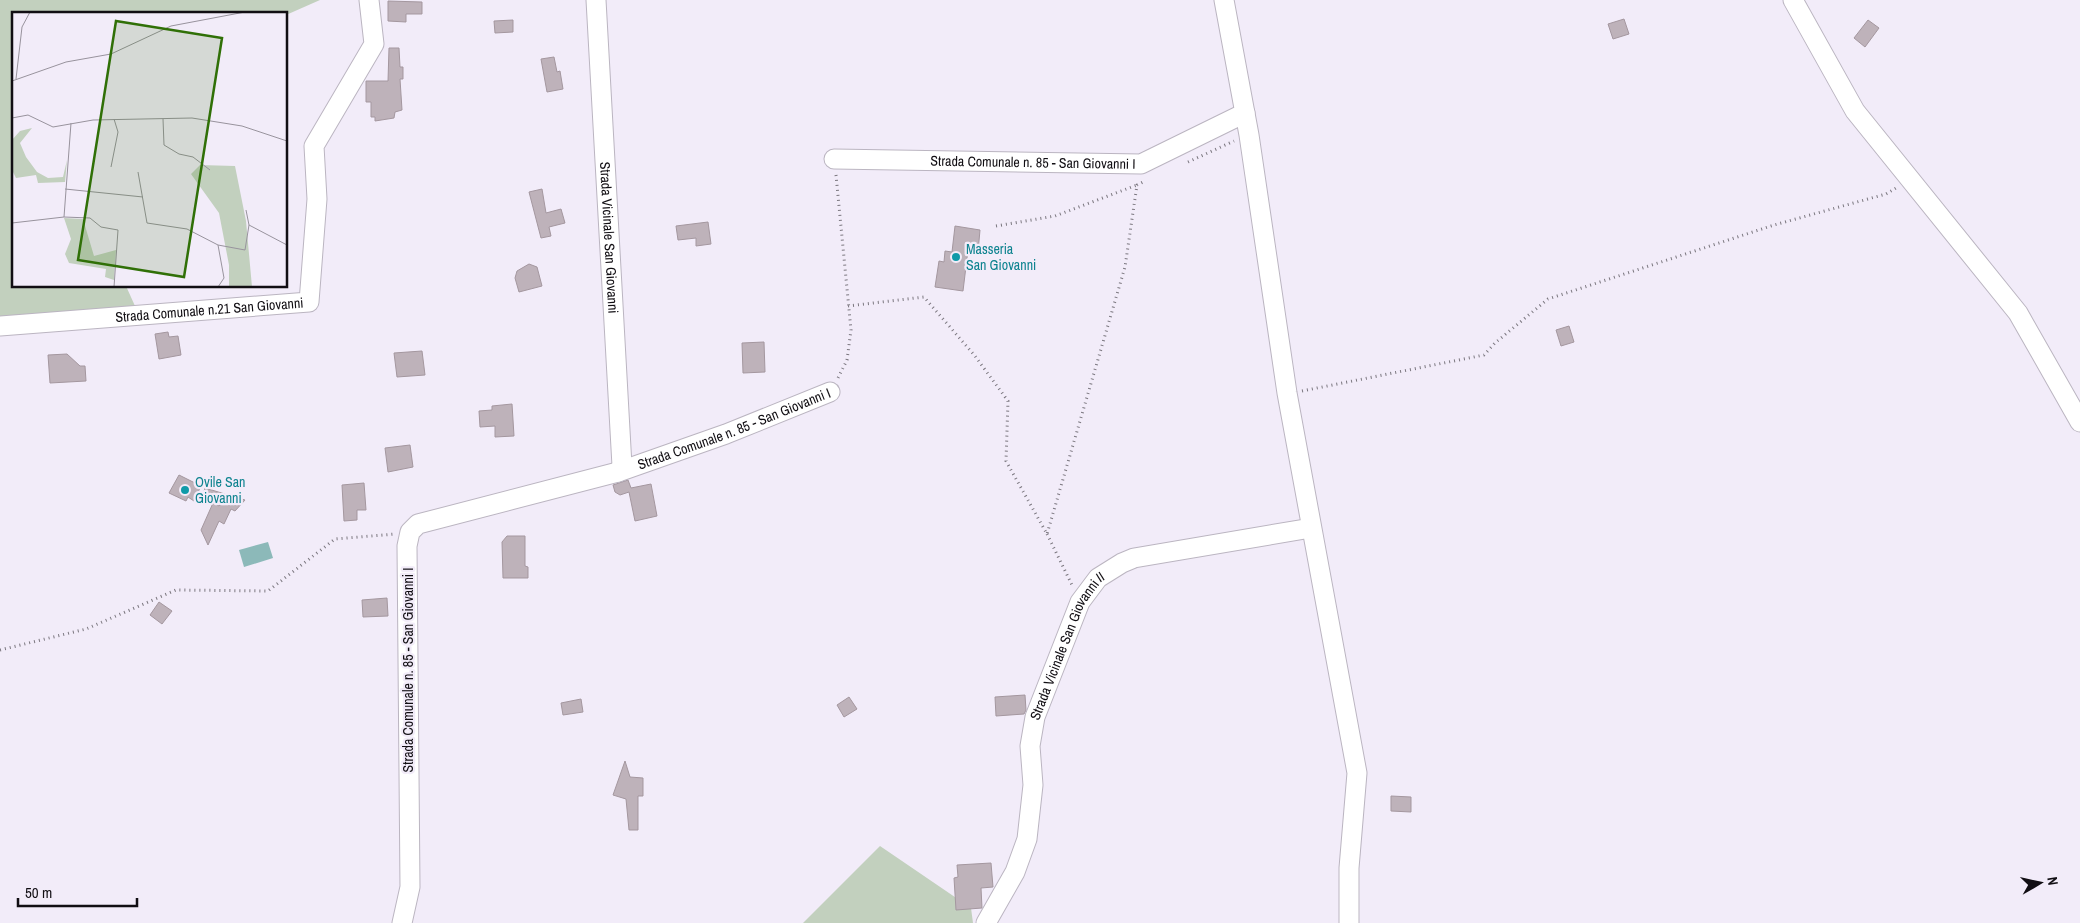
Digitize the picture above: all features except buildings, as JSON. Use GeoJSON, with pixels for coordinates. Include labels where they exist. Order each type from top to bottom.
{"type":"FeatureCollection","features":[{"type":"Feature","properties":{"kind":"street","name":"Strada Comunale n.21 San Giovanni"},"geometry":{"type":"LineString","coordinates":[[0,326],[309,302],[317,198],[314,146],[374,44],[369,0]]}},
{"type":"Feature","properties":{"kind":"street","name":"Strada Vicinale San Giovanni"},"geometry":{"type":"LineString","coordinates":[[596,0],[622,466],[618,472]]}},
{"type":"Feature","properties":{"kind":"street"},"geometry":{"type":"LineString","coordinates":[[1224,0],[1249,135],[1287,392],[1357,772],[1349,868],[1349,923]]}},
{"type":"Feature","properties":{"kind":"street"},"geometry":{"type":"LineString","coordinates":[[1792,0],[1856,111],[2018,313],[2080,422]]}},
{"type":"Feature","properties":{"kind":"street","name":"Strada Comunale n. 85 - San Giovanni I"},"geometry":{"type":"LineString","coordinates":[[834,159],[1140,164],[1244,114]]}},
{"type":"Feature","properties":{"kind":"street","name":"Strada Comunale n. 85 - San Giovanni I"},"geometry":{"type":"LineString","coordinates":[[402,923],[410,887],[407,546],[410,532],[418,524],[618,472],[726,434],[830,392]]}},
{"type":"Feature","properties":{"kind":"street","name":"Strada Vicinale San Giovanni II"},"geometry":{"type":"LineString","coordinates":[[986,923],[1015,872],[1027,839],[1033,785],[1030,746],[1035,718],[1080,602],[1098,578],[1122,562],[1134,558],[1311,528]]}},
{"type":"Feature","properties":{"kind":"path"},"geometry":{"type":"LineString","coordinates":[[1180,165],[1249,135]]}},
{"type":"Feature","properties":{"kind":"path","name":"Strada Comunale n. 85 - San Giovanni I"},"geometry":{"type":"LineString","coordinates":[[830,392],[846,360],[851,330],[834,159]]}},
{"type":"Feature","properties":{"kind":"path"},"geometry":{"type":"LineString","coordinates":[[1287,392],[1305,391],[1484,354],[1548,299],[1774,225],[1886,194],[1911,180]]}},
{"type":"Feature","properties":{"kind":"path"},"geometry":{"type":"LineString","coordinates":[[996,226],[1055,216],[1145,181]]}},
{"type":"Feature","properties":{"kind":"path"},"geometry":{"type":"LineString","coordinates":[[1047,534],[1125,267],[1137,185]]}},
{"type":"Feature","properties":{"kind":"path"},"geometry":{"type":"LineString","coordinates":[[848,306],[924,297],[974,356],[1008,401],[1006,461],[1047,534],[1080,602]]}},
{"type":"Feature","properties":{"kind":"path"},"geometry":{"type":"LineString","coordinates":[[0,650],[86,629],[176,590],[268,592],[335,539],[410,532]]}},
{"type":"Feature","properties":{"kind":"shaded area"},"geometry":{"type":"Polygon","coordinates":[[[0,0],[320,0],[288,14],[288,12],[12,12],[12,288],[127,288],[135,306],[0,327],[0,0]]]}},
{"type":"Feature","properties":{"kind":"shaded area"},"geometry":{"type":"Polygon","coordinates":[[[268,542],[273,558],[244,567],[239,550],[268,542]]]}},
{"type":"Feature","properties":{"kind":"shaded area"},"geometry":{"type":"Polygon","coordinates":[[[880,846],[971,908],[973,923],[803,923],[880,846]]]}},
{"type":"Feature","properties":{"kind":"place","name":"Masseria San Giovanni"},"geometry":{"type":"Point","coordinates":[956,257]}},
{"type":"Feature","properties":{"kind":"place","name":"Ovile San Giovanni"},"geometry":{"type":"Point","coordinates":[185,490]}}]}
